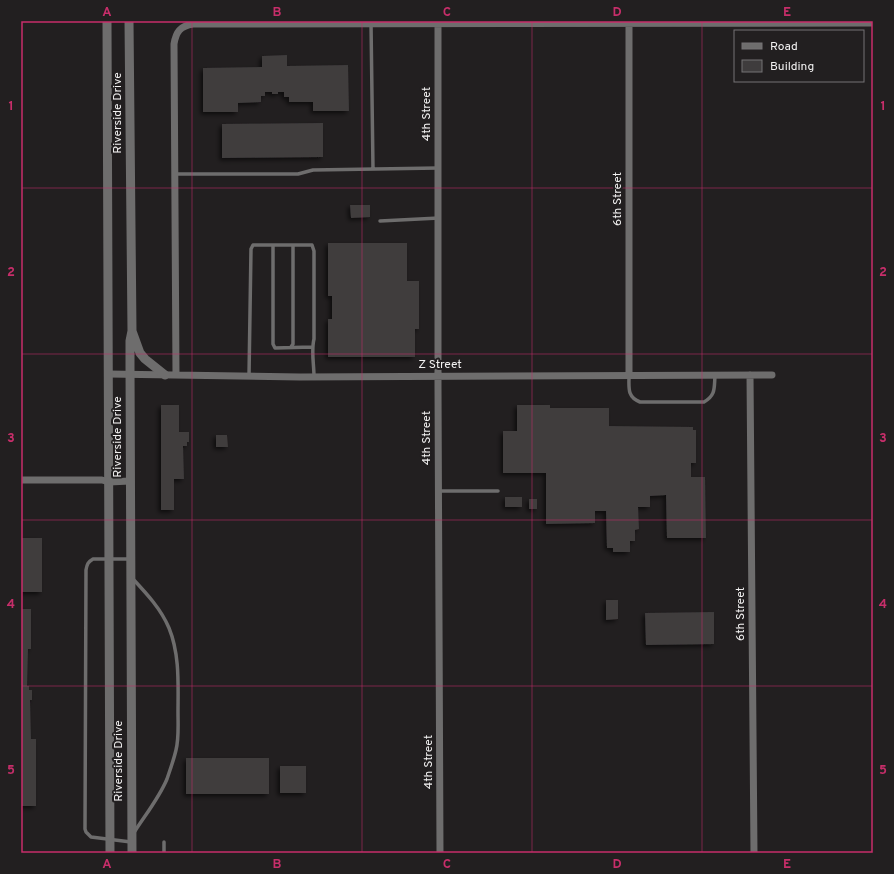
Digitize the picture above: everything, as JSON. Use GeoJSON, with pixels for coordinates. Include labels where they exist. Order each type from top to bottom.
{"type":"FeatureCollection","features":[{"type":"Feature","properties":{"kind":"street","name":"Riverside Drive"},"geometry":{"type":"LineString","coordinates":[[107,21],[110,853]]}},
{"type":"Feature","properties":{"kind":"street","name":"Riverside Drive"},"geometry":{"type":"LineString","coordinates":[[129,21],[132,331],[130,340],[132,853]]}},
{"type":"Feature","properties":{"kind":"street"},"geometry":{"type":"LineString","coordinates":[[176,375],[174,44],[175,36],[179,29],[185,25],[371,23],[873,23]]}},
{"type":"Feature","properties":{"kind":"street","name":"4th Street"},"geometry":{"type":"LineString","coordinates":[[438,23],[440,853]]}},
{"type":"Feature","properties":{"kind":"street","name":"6th Street"},"geometry":{"type":"LineString","coordinates":[[629,23],[629,376]]}},
{"type":"Feature","properties":{"kind":"street"},"geometry":{"type":"LineString","coordinates":[[132,331],[140,353],[144,359],[165,375]]}},
{"type":"Feature","properties":{"kind":"street","name":"Z Street"},"geometry":{"type":"LineString","coordinates":[[108,374],[314,377],[772,376]]}},
{"type":"Feature","properties":{"kind":"street","name":"6th Street"},"geometry":{"type":"LineString","coordinates":[[750,376],[754,853]]}},
{"type":"Feature","properties":{"kind":"street"},"geometry":{"type":"LineString","coordinates":[[21,480],[102,480],[109,482],[130,482]]}},
{"type":"Feature","properties":{"kind":"lane"},"geometry":{"type":"LineString","coordinates":[[371,23],[373,169]]}},
{"type":"Feature","properties":{"kind":"lane"},"geometry":{"type":"LineString","coordinates":[[175,174],[298,174],[313,170],[438,168]]}},
{"type":"Feature","properties":{"kind":"lane"},"geometry":{"type":"LineString","coordinates":[[380,221],[438,218]]}},
{"type":"Feature","properties":{"kind":"lane"},"geometry":{"type":"LineString","coordinates":[[249,376],[251,249],[253,245],[312,245],[314,251],[314,339],[312,347],[314,377]]}},
{"type":"Feature","properties":{"kind":"lane"},"geometry":{"type":"LineString","coordinates":[[291,348],[293,344],[293,245]]}},
{"type":"Feature","properties":{"kind":"lane"},"geometry":{"type":"LineString","coordinates":[[273,246],[273,344],[276,348],[312,347]]}},
{"type":"Feature","properties":{"kind":"lane"},"geometry":{"type":"LineString","coordinates":[[629,376],[629,391],[634,400],[640,402],[704,402],[710,399],[713,393],[715,376]]}},
{"type":"Feature","properties":{"kind":"lane"},"geometry":{"type":"LineString","coordinates":[[438,491],[498,491]]}},
{"type":"Feature","properties":{"kind":"lane"},"geometry":{"type":"LineString","coordinates":[[130,559],[93,559],[89,561],[86,570],[85,829],[91,837],[132,839],[166,779],[176,750],[178,728],[178,682],[174,647],[170,630],[153,601],[130,576]]}},
{"type":"Feature","properties":{"kind":"lane"},"geometry":{"type":"LineString","coordinates":[[164,842],[164,853]]}},
{"type":"Feature","properties":{"kind":"building"},"geometry":{"type":"Polygon","coordinates":[[[287,55],[287,66],[348,65],[349,111],[313,111],[313,102],[289,102],[289,97],[284,97],[284,92],[272,94],[272,92],[265,92],[265,96],[261,96],[261,102],[238,103],[238,112],[203,112],[203,68],[262,67],[262,56],[287,55]]]}},
{"type":"Feature","properties":{"kind":"building"},"geometry":{"type":"Polygon","coordinates":[[[323,123],[323,157],[222,158],[222,124],[323,123]]]}},
{"type":"Feature","properties":{"kind":"building"},"geometry":{"type":"Polygon","coordinates":[[[350,205],[370,205],[370,217],[351,218],[350,205]]]}},
{"type":"Feature","properties":{"kind":"building"},"geometry":{"type":"Polygon","coordinates":[[[328,243],[407,243],[407,281],[419,281],[419,329],[415,329],[415,357],[328,357],[328,319],[332,319],[332,296],[328,296],[328,243]]]}},
{"type":"Feature","properties":{"kind":"building"},"geometry":{"type":"Polygon","coordinates":[[[161,405],[179,405],[179,432],[189,432],[189,442],[187,442],[187,446],[183,446],[184,479],[174,479],[174,510],[161,510],[161,405]]]}},
{"type":"Feature","properties":{"kind":"building"},"geometry":{"type":"Polygon","coordinates":[[[517,405],[550,405],[550,408],[609,408],[609,426],[693,427],[693,430],[696,430],[696,463],[691,463],[691,477],[705,477],[706,538],[667,538],[666,495],[650,496],[650,507],[638,507],[639,529],[635,530],[635,541],[630,541],[630,552],[613,552],[613,548],[607,548],[606,511],[595,511],[595,523],[546,524],[546,473],[503,473],[503,431],[517,431],[517,405]]]}},
{"type":"Feature","properties":{"kind":"building"},"geometry":{"type":"Polygon","coordinates":[[[216,435],[227,435],[228,447],[216,447],[216,435]]]}},
{"type":"Feature","properties":{"kind":"building"},"geometry":{"type":"Polygon","coordinates":[[[505,497],[522,497],[522,507],[505,507],[505,497]]]}},
{"type":"Feature","properties":{"kind":"building"},"geometry":{"type":"Polygon","coordinates":[[[529,499],[537,499],[537,509],[529,509],[529,499]]]}},
{"type":"Feature","properties":{"kind":"building"},"geometry":{"type":"Polygon","coordinates":[[[21,538],[42,538],[42,592],[21,592],[21,538]]]}},
{"type":"Feature","properties":{"kind":"building"},"geometry":{"type":"Polygon","coordinates":[[[606,600],[618,600],[618,619],[606,620],[606,600]]]}},
{"type":"Feature","properties":{"kind":"building"},"geometry":{"type":"Polygon","coordinates":[[[21,609],[31,609],[31,649],[28,649],[27,686],[29,686],[29,690],[32,690],[32,700],[30,700],[31,739],[36,739],[36,806],[21,806],[21,609]]]}},
{"type":"Feature","properties":{"kind":"building"},"geometry":{"type":"Polygon","coordinates":[[[714,612],[714,644],[646,645],[645,613],[714,612]]]}},
{"type":"Feature","properties":{"kind":"building"},"geometry":{"type":"Polygon","coordinates":[[[186,758],[269,758],[269,794],[186,794],[186,758]]]}},
{"type":"Feature","properties":{"kind":"building"},"geometry":{"type":"Polygon","coordinates":[[[280,766],[306,766],[306,793],[280,793],[280,766]]]}}]}
